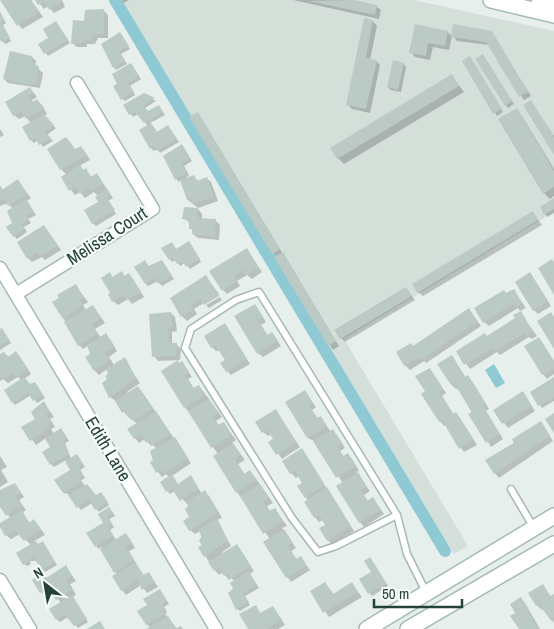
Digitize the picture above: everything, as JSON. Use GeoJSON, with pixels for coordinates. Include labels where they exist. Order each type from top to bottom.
{"type":"FeatureCollection","features":[{"type":"Feature","properties":{"kind":"main road"},"geometry":{"type":"LineString","coordinates":[[493,0],[554,16]]}},
{"type":"Feature","properties":{"kind":"main road"},"geometry":{"type":"LineString","coordinates":[[367,629],[554,516]]}},
{"type":"Feature","properties":{"kind":"main road"},"geometry":{"type":"LineString","coordinates":[[408,629],[554,544]]}},
{"type":"Feature","properties":{"kind":"street"},"geometry":{"type":"LineString","coordinates":[[493,0],[503,0]]}},
{"type":"Feature","properties":{"kind":"street"},"geometry":{"type":"LineString","coordinates":[[538,0],[554,4]]}},
{"type":"Feature","properties":{"kind":"street","name":"Melissa Court"},"geometry":{"type":"LineString","coordinates":[[16,294],[153,210],[77,83]]}},
{"type":"Feature","properties":{"kind":"street","name":"Edith Lane"},"geometry":{"type":"LineString","coordinates":[[0,268],[215,629]]}},
{"type":"Feature","properties":{"kind":"street"},"geometry":{"type":"LineString","coordinates":[[0,580],[30,629]]}},
{"type":"Feature","properties":{"kind":"lane"},"geometry":{"type":"LineString","coordinates":[[397,515],[336,546],[318,552],[292,518],[185,348],[191,329],[236,300],[260,292],[397,515],[407,554],[426,592]]}},
{"type":"Feature","properties":{"kind":"lane"},"geometry":{"type":"LineString","coordinates":[[511,489],[534,528]]}},
{"type":"Feature","properties":{"kind":"shaded area"},"geometry":{"type":"Polygon","coordinates":[[[122,0],[414,0],[554,31],[554,212],[344,339],[468,546],[454,554],[122,0]]]}},
{"type":"Feature","properties":{"kind":"water"},"geometry":{"type":"Polygon","coordinates":[[[494,364],[505,383],[496,388],[485,370],[494,364]]]}},
{"type":"Feature","properties":{"kind":"building"},"geometry":{"type":"Polygon","coordinates":[[[0,0],[31,0],[39,12],[17,26],[0,0]]]}},
{"type":"Feature","properties":{"kind":"building"},"geometry":{"type":"Polygon","coordinates":[[[35,0],[60,0],[62,2],[49,10],[44,2],[38,5],[35,0]]]}},
{"type":"Feature","properties":{"kind":"building"},"geometry":{"type":"Polygon","coordinates":[[[354,0],[377,5],[375,15],[309,1],[354,0]]]}},
{"type":"Feature","properties":{"kind":"building"},"geometry":{"type":"Polygon","coordinates":[[[104,9],[104,34],[94,34],[91,41],[83,40],[83,43],[71,44],[73,20],[84,21],[85,10],[104,9]]]}},
{"type":"Feature","properties":{"kind":"building"},"geometry":{"type":"Polygon","coordinates":[[[0,12],[4,20],[1,22],[10,38],[2,42],[0,39],[0,12]]]}},
{"type":"Feature","properties":{"kind":"building"},"geometry":{"type":"Polygon","coordinates":[[[364,18],[373,20],[366,58],[377,60],[366,109],[346,105],[364,18]]]}},
{"type":"Feature","properties":{"kind":"building"},"geometry":{"type":"Polygon","coordinates":[[[56,21],[68,40],[44,54],[38,44],[48,38],[43,29],[56,21]]]}},
{"type":"Feature","properties":{"kind":"building"},"geometry":{"type":"Polygon","coordinates":[[[415,24],[448,31],[445,46],[428,43],[426,56],[409,53],[415,24]]]}},
{"type":"Feature","properties":{"kind":"building"},"geometry":{"type":"Polygon","coordinates":[[[453,24],[492,31],[528,92],[519,97],[486,42],[451,37],[453,24]]]}},
{"type":"Feature","properties":{"kind":"building"},"geometry":{"type":"Polygon","coordinates":[[[120,32],[129,46],[119,51],[125,61],[113,68],[101,44],[120,32]]]}},
{"type":"Feature","properties":{"kind":"building"},"geometry":{"type":"Polygon","coordinates":[[[10,51],[32,56],[31,61],[39,67],[36,84],[30,85],[3,79],[10,51]]]}},
{"type":"Feature","properties":{"kind":"building"},"geometry":{"type":"Polygon","coordinates":[[[483,54],[512,101],[505,106],[475,59],[483,54]]]}},
{"type":"Feature","properties":{"kind":"building"},"geometry":{"type":"Polygon","coordinates":[[[470,56],[502,109],[493,114],[462,61],[470,56]]]}},
{"type":"Feature","properties":{"kind":"building"},"geometry":{"type":"Polygon","coordinates":[[[393,60],[404,63],[398,90],[387,87],[393,60]]]}},
{"type":"Feature","properties":{"kind":"building"},"geometry":{"type":"Polygon","coordinates":[[[131,63],[139,76],[128,83],[134,92],[121,100],[113,86],[117,84],[112,74],[131,63]]]}},
{"type":"Feature","properties":{"kind":"building"},"geometry":{"type":"Polygon","coordinates":[[[452,74],[459,86],[337,159],[330,148],[452,74]]]}},
{"type":"Feature","properties":{"kind":"building"},"geometry":{"type":"Polygon","coordinates":[[[30,87],[33,93],[28,96],[33,102],[37,99],[44,109],[26,119],[21,111],[13,116],[5,102],[30,87]]]}},
{"type":"Feature","properties":{"kind":"building"},"geometry":{"type":"Polygon","coordinates":[[[144,93],[155,98],[143,105],[148,111],[159,105],[163,112],[144,123],[135,112],[129,115],[123,105],[144,93]]]}},
{"type":"Feature","properties":{"kind":"building"},"geometry":{"type":"Polygon","coordinates":[[[531,100],[554,137],[554,155],[523,105],[531,100]]]}},
{"type":"Feature","properties":{"kind":"building"},"geometry":{"type":"Polygon","coordinates":[[[517,108],[554,171],[554,187],[543,194],[498,119],[517,108]]]}},
{"type":"Feature","properties":{"kind":"building"},"geometry":{"type":"Polygon","coordinates":[[[198,112],[280,249],[272,254],[189,117],[198,112]]]}},
{"type":"Feature","properties":{"kind":"building"},"geometry":{"type":"Polygon","coordinates":[[[44,114],[54,125],[45,132],[51,138],[39,145],[35,138],[30,141],[22,127],[44,114]]]}},
{"type":"Feature","properties":{"kind":"building"},"geometry":{"type":"Polygon","coordinates":[[[151,123],[157,132],[168,125],[177,139],[157,151],[154,146],[150,149],[139,130],[151,123]]]}},
{"type":"Feature","properties":{"kind":"building"},"geometry":{"type":"Polygon","coordinates":[[[66,137],[75,149],[81,146],[87,155],[60,170],[47,149],[66,137]]]}},
{"type":"Feature","properties":{"kind":"building"},"geometry":{"type":"Polygon","coordinates":[[[182,144],[190,158],[182,163],[187,172],[175,180],[163,156],[182,144]]]}},
{"type":"Feature","properties":{"kind":"building"},"geometry":{"type":"Polygon","coordinates":[[[80,165],[83,170],[86,168],[91,177],[97,173],[103,184],[91,191],[89,188],[80,194],[76,187],[69,191],[61,177],[80,165]]]}},
{"type":"Feature","properties":{"kind":"building"},"geometry":{"type":"Polygon","coordinates":[[[194,175],[197,181],[207,177],[214,197],[192,204],[191,198],[187,200],[180,180],[194,175]]]}},
{"type":"Feature","properties":{"kind":"building"},"geometry":{"type":"Polygon","coordinates":[[[18,179],[27,194],[8,206],[4,199],[0,201],[0,187],[2,190],[18,179]]]}},
{"type":"Feature","properties":{"kind":"building"},"geometry":{"type":"Polygon","coordinates":[[[107,189],[111,195],[107,198],[115,210],[92,224],[84,210],[98,202],[95,197],[107,189]]]}},
{"type":"Feature","properties":{"kind":"building"},"geometry":{"type":"Polygon","coordinates":[[[554,198],[554,209],[544,215],[540,207],[554,198]]]}},
{"type":"Feature","properties":{"kind":"building"},"geometry":{"type":"Polygon","coordinates":[[[26,199],[34,212],[27,216],[29,220],[22,224],[25,229],[13,237],[6,227],[12,223],[7,211],[26,199]]]}},
{"type":"Feature","properties":{"kind":"building"},"geometry":{"type":"Polygon","coordinates":[[[184,207],[198,208],[198,218],[216,219],[215,237],[192,234],[193,229],[189,229],[189,220],[182,219],[184,207]]]}},
{"type":"Feature","properties":{"kind":"building"},"geometry":{"type":"Polygon","coordinates":[[[533,211],[538,220],[417,293],[412,284],[533,211]]]}},
{"type":"Feature","properties":{"kind":"building"},"geometry":{"type":"Polygon","coordinates":[[[44,225],[58,246],[40,256],[37,252],[27,259],[17,242],[44,225]]]}},
{"type":"Feature","properties":{"kind":"building"},"geometry":{"type":"Polygon","coordinates":[[[189,241],[200,259],[186,267],[182,261],[177,264],[173,258],[169,260],[161,248],[172,242],[176,249],[189,241]]]}},
{"type":"Feature","properties":{"kind":"building"},"geometry":{"type":"Polygon","coordinates":[[[247,248],[259,268],[246,275],[243,270],[234,276],[237,281],[222,291],[209,271],[247,248]]]}},
{"type":"Feature","properties":{"kind":"building"},"geometry":{"type":"Polygon","coordinates":[[[283,252],[336,341],[328,346],[274,257],[283,252]]]}},
{"type":"Feature","properties":{"kind":"building"},"geometry":{"type":"Polygon","coordinates":[[[552,259],[554,262],[554,295],[538,268],[552,259]]]}},
{"type":"Feature","properties":{"kind":"building"},"geometry":{"type":"Polygon","coordinates":[[[145,260],[148,266],[162,260],[172,276],[158,284],[155,278],[145,284],[134,267],[145,260]]]}},
{"type":"Feature","properties":{"kind":"building"},"geometry":{"type":"Polygon","coordinates":[[[122,271],[124,276],[129,273],[141,292],[127,300],[123,295],[112,302],[108,294],[110,293],[101,278],[110,272],[112,277],[122,271]]]}},
{"type":"Feature","properties":{"kind":"building"},"geometry":{"type":"Polygon","coordinates":[[[530,272],[548,301],[533,311],[515,282],[530,272]]]}},
{"type":"Feature","properties":{"kind":"building"},"geometry":{"type":"Polygon","coordinates":[[[206,275],[219,296],[204,305],[200,299],[191,305],[194,309],[181,317],[170,298],[206,275]]]}},
{"type":"Feature","properties":{"kind":"building"},"geometry":{"type":"Polygon","coordinates":[[[76,284],[84,298],[80,300],[83,305],[63,319],[52,302],[59,298],[57,295],[76,284]]]}},
{"type":"Feature","properties":{"kind":"building"},"geometry":{"type":"Polygon","coordinates":[[[406,287],[412,296],[340,339],[334,330],[406,287]]]}},
{"type":"Feature","properties":{"kind":"building"},"geometry":{"type":"Polygon","coordinates":[[[514,289],[522,303],[515,308],[513,304],[483,323],[474,308],[504,290],[506,293],[514,289]]]}},
{"type":"Feature","properties":{"kind":"building"},"geometry":{"type":"Polygon","coordinates":[[[255,304],[263,317],[258,320],[267,335],[272,332],[278,341],[257,354],[234,316],[255,304]]]}},
{"type":"Feature","properties":{"kind":"building"},"geometry":{"type":"Polygon","coordinates":[[[93,305],[101,318],[92,324],[97,334],[78,346],[64,322],[93,305]]]}},
{"type":"Feature","properties":{"kind":"building"},"geometry":{"type":"Polygon","coordinates":[[[469,308],[477,322],[421,360],[419,357],[404,366],[396,352],[411,343],[413,346],[469,308]]]}},
{"type":"Feature","properties":{"kind":"building"},"geometry":{"type":"Polygon","coordinates":[[[521,311],[533,332],[526,336],[525,333],[495,351],[493,348],[464,365],[456,351],[485,333],[487,336],[515,318],[513,315],[521,311]]]}},
{"type":"Feature","properties":{"kind":"building"},"geometry":{"type":"Polygon","coordinates":[[[171,312],[173,327],[168,328],[169,343],[177,343],[176,356],[152,357],[149,314],[171,312]]]}},
{"type":"Feature","properties":{"kind":"building"},"geometry":{"type":"Polygon","coordinates":[[[551,312],[554,317],[554,349],[537,321],[551,312]]]}},
{"type":"Feature","properties":{"kind":"building"},"geometry":{"type":"Polygon","coordinates":[[[225,323],[247,359],[226,372],[220,363],[225,360],[215,345],[211,348],[204,336],[225,323]]]}},
{"type":"Feature","properties":{"kind":"building"},"geometry":{"type":"Polygon","coordinates":[[[2,328],[9,340],[0,346],[0,329],[2,328]]]}},
{"type":"Feature","properties":{"kind":"building"},"geometry":{"type":"Polygon","coordinates":[[[106,333],[114,347],[105,352],[110,360],[94,371],[85,357],[90,354],[87,345],[106,333]]]}},
{"type":"Feature","properties":{"kind":"building"},"geometry":{"type":"Polygon","coordinates":[[[539,337],[554,361],[554,368],[542,375],[524,346],[539,337]]]}},
{"type":"Feature","properties":{"kind":"building"},"geometry":{"type":"Polygon","coordinates":[[[16,351],[28,369],[16,377],[14,373],[2,380],[0,376],[0,354],[4,352],[8,357],[16,351]]]}},
{"type":"Feature","properties":{"kind":"building"},"geometry":{"type":"Polygon","coordinates":[[[452,355],[465,377],[468,375],[486,404],[483,406],[500,434],[486,443],[468,414],[472,412],[454,383],[451,385],[437,364],[452,355]]]}},
{"type":"Feature","properties":{"kind":"building"},"geometry":{"type":"Polygon","coordinates":[[[125,357],[136,378],[109,398],[102,383],[107,379],[105,376],[108,374],[106,369],[125,357]]]}},
{"type":"Feature","properties":{"kind":"building"},"geometry":{"type":"Polygon","coordinates":[[[178,360],[179,363],[182,361],[189,372],[185,375],[193,388],[199,385],[205,395],[184,408],[161,371],[178,360]]]}},
{"type":"Feature","properties":{"kind":"building"},"geometry":{"type":"Polygon","coordinates":[[[430,368],[443,389],[439,391],[453,414],[456,412],[473,440],[459,449],[442,420],[439,422],[421,394],[425,391],[415,376],[430,368]]]}},
{"type":"Feature","properties":{"kind":"building"},"geometry":{"type":"Polygon","coordinates":[[[24,377],[30,384],[35,382],[43,395],[33,401],[28,393],[12,403],[4,390],[24,377]]]}},
{"type":"Feature","properties":{"kind":"building"},"geometry":{"type":"Polygon","coordinates":[[[554,377],[554,397],[538,406],[530,392],[554,377]]]}},
{"type":"Feature","properties":{"kind":"building"},"geometry":{"type":"Polygon","coordinates":[[[138,386],[152,409],[133,421],[124,412],[122,413],[115,401],[138,386]]]}},
{"type":"Feature","properties":{"kind":"building"},"geometry":{"type":"Polygon","coordinates":[[[305,390],[313,403],[309,405],[317,418],[321,416],[327,426],[307,438],[285,402],[305,390]]]}},
{"type":"Feature","properties":{"kind":"building"},"geometry":{"type":"Polygon","coordinates":[[[523,391],[532,406],[502,424],[493,410],[523,391]]]}},
{"type":"Feature","properties":{"kind":"building"},"geometry":{"type":"Polygon","coordinates":[[[209,399],[218,413],[212,416],[218,425],[224,422],[232,435],[211,448],[188,411],[209,399]]]}},
{"type":"Feature","properties":{"kind":"building"},"geometry":{"type":"Polygon","coordinates":[[[44,401],[50,412],[46,414],[51,422],[48,424],[50,428],[30,441],[21,427],[35,419],[31,412],[44,401]]]}},
{"type":"Feature","properties":{"kind":"building"},"geometry":{"type":"Polygon","coordinates":[[[276,409],[296,443],[276,455],[268,442],[273,439],[267,430],[262,433],[255,422],[276,409]]]}},
{"type":"Feature","properties":{"kind":"building"},"geometry":{"type":"Polygon","coordinates":[[[156,411],[171,434],[152,445],[149,441],[146,443],[141,435],[134,439],[127,429],[156,411]]]}},
{"type":"Feature","properties":{"kind":"building"},"geometry":{"type":"Polygon","coordinates":[[[554,413],[554,433],[545,419],[554,413]]]}},
{"type":"Feature","properties":{"kind":"building"},"geometry":{"type":"Polygon","coordinates":[[[541,421],[550,436],[494,474],[485,460],[514,443],[512,439],[541,421]]]}},
{"type":"Feature","properties":{"kind":"building"},"geometry":{"type":"Polygon","coordinates":[[[61,428],[67,438],[63,440],[69,454],[50,465],[42,452],[50,447],[45,439],[61,428]]]}},
{"type":"Feature","properties":{"kind":"building"},"geometry":{"type":"Polygon","coordinates":[[[333,429],[341,443],[337,446],[343,456],[348,453],[356,466],[336,478],[313,441],[333,429]]]}},
{"type":"Feature","properties":{"kind":"building"},"geometry":{"type":"Polygon","coordinates":[[[175,437],[188,458],[164,474],[162,470],[156,473],[150,462],[153,460],[150,451],[175,437]]]}},
{"type":"Feature","properties":{"kind":"building"},"geometry":{"type":"Polygon","coordinates":[[[233,443],[241,455],[235,459],[244,474],[250,470],[256,480],[236,493],[213,456],[233,443]]]}},
{"type":"Feature","properties":{"kind":"building"},"geometry":{"type":"Polygon","coordinates":[[[302,448],[325,485],[305,498],[297,486],[302,483],[295,471],[290,474],[282,461],[302,448]]]}},
{"type":"Feature","properties":{"kind":"building"},"geometry":{"type":"Polygon","coordinates":[[[77,454],[83,464],[79,467],[83,475],[79,477],[82,482],[63,493],[54,480],[70,470],[65,461],[77,454]]]}},
{"type":"Feature","properties":{"kind":"building"},"geometry":{"type":"Polygon","coordinates":[[[358,472],[367,487],[361,490],[367,501],[373,497],[381,510],[359,523],[336,486],[358,472]]]}},
{"type":"Feature","properties":{"kind":"building"},"geometry":{"type":"Polygon","coordinates":[[[172,474],[178,484],[191,475],[199,489],[180,501],[172,489],[166,492],[160,482],[172,474]]]}},
{"type":"Feature","properties":{"kind":"building"},"geometry":{"type":"Polygon","coordinates":[[[15,483],[21,493],[16,496],[22,506],[6,516],[0,506],[0,490],[15,483]]]}},
{"type":"Feature","properties":{"kind":"building"},"geometry":{"type":"Polygon","coordinates":[[[87,484],[96,495],[101,492],[108,502],[95,510],[89,500],[77,508],[68,495],[87,484]]]}},
{"type":"Feature","properties":{"kind":"building"},"geometry":{"type":"Polygon","coordinates":[[[260,484],[269,498],[263,502],[269,511],[275,508],[283,521],[263,534],[240,496],[260,484]]]}},
{"type":"Feature","properties":{"kind":"building"},"geometry":{"type":"Polygon","coordinates":[[[327,487],[351,526],[327,541],[319,528],[325,525],[319,515],[314,518],[304,502],[327,487]]]}},
{"type":"Feature","properties":{"kind":"building"},"geometry":{"type":"Polygon","coordinates":[[[205,490],[218,513],[189,531],[183,521],[189,517],[185,509],[188,506],[186,502],[205,490]]]}},
{"type":"Feature","properties":{"kind":"building"},"geometry":{"type":"Polygon","coordinates":[[[109,507],[113,513],[108,516],[112,524],[108,527],[113,536],[95,547],[86,533],[103,523],[98,514],[109,507]]]}},
{"type":"Feature","properties":{"kind":"building"},"geometry":{"type":"Polygon","coordinates":[[[22,510],[29,523],[34,519],[41,530],[24,541],[15,530],[5,536],[0,523],[22,510]]]}},
{"type":"Feature","properties":{"kind":"building"},"geometry":{"type":"Polygon","coordinates":[[[217,518],[228,541],[204,557],[198,547],[202,545],[199,541],[202,536],[198,530],[217,518]]]}},
{"type":"Feature","properties":{"kind":"building"},"geometry":{"type":"Polygon","coordinates":[[[284,529],[293,543],[288,546],[296,559],[301,556],[307,566],[286,578],[263,542],[284,529]]]}},
{"type":"Feature","properties":{"kind":"building"},"geometry":{"type":"Polygon","coordinates":[[[126,533],[132,543],[126,547],[134,560],[114,573],[100,549],[126,533]]]}},
{"type":"Feature","properties":{"kind":"building"},"geometry":{"type":"Polygon","coordinates":[[[36,541],[38,544],[43,541],[55,562],[42,570],[34,558],[29,559],[30,561],[23,565],[16,553],[36,541]]]}},
{"type":"Feature","properties":{"kind":"building"},"geometry":{"type":"Polygon","coordinates":[[[237,544],[251,566],[230,579],[227,574],[224,576],[219,568],[214,571],[208,562],[237,544]]]}},
{"type":"Feature","properties":{"kind":"building"},"geometry":{"type":"Polygon","coordinates":[[[370,557],[386,583],[368,594],[359,579],[371,572],[364,561],[370,557]]]}},
{"type":"Feature","properties":{"kind":"building"},"geometry":{"type":"Polygon","coordinates":[[[135,562],[143,575],[149,572],[155,582],[142,590],[137,581],[121,591],[112,576],[135,562]]]}},
{"type":"Feature","properties":{"kind":"building"},"geometry":{"type":"Polygon","coordinates":[[[66,565],[72,576],[66,580],[72,590],[56,600],[48,587],[40,593],[32,580],[43,573],[46,578],[66,565]]]}},
{"type":"Feature","properties":{"kind":"building"},"geometry":{"type":"Polygon","coordinates":[[[249,571],[257,585],[243,593],[249,602],[236,610],[228,593],[233,589],[230,583],[249,571]]]}},
{"type":"Feature","properties":{"kind":"building"},"geometry":{"type":"Polygon","coordinates":[[[325,582],[333,594],[352,582],[358,592],[323,613],[310,591],[325,582]]]}},
{"type":"Feature","properties":{"kind":"building"},"geometry":{"type":"Polygon","coordinates":[[[543,584],[550,596],[554,594],[554,619],[551,621],[539,604],[536,606],[528,593],[543,584]]]}},
{"type":"Feature","properties":{"kind":"building"},"geometry":{"type":"Polygon","coordinates":[[[160,589],[167,601],[162,604],[166,610],[163,611],[165,614],[146,625],[137,611],[147,605],[143,599],[160,589]]]}},
{"type":"Feature","properties":{"kind":"building"},"geometry":{"type":"Polygon","coordinates":[[[72,595],[87,619],[74,626],[65,615],[56,620],[49,609],[72,595]]]}},
{"type":"Feature","properties":{"kind":"building"},"geometry":{"type":"Polygon","coordinates":[[[521,597],[539,629],[519,629],[510,616],[515,613],[510,604],[521,597]]]}},
{"type":"Feature","properties":{"kind":"building"},"geometry":{"type":"Polygon","coordinates":[[[256,605],[260,613],[273,606],[282,620],[267,629],[248,629],[239,614],[256,605]]]}},
{"type":"Feature","properties":{"kind":"building"},"geometry":{"type":"Polygon","coordinates":[[[168,616],[176,628],[181,626],[183,629],[146,629],[168,616]]]}},
{"type":"Feature","properties":{"kind":"building"},"geometry":{"type":"Polygon","coordinates":[[[100,621],[105,629],[87,629],[100,621]]]}},
{"type":"Feature","properties":{"kind":"waterway"},"geometry":{"type":"LineString","coordinates":[[115,0],[445,551]]}}]}
